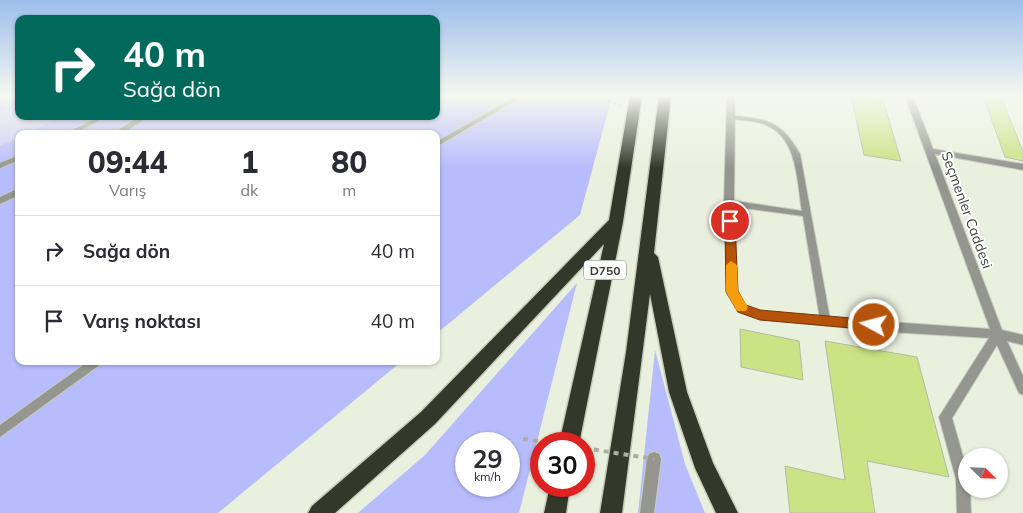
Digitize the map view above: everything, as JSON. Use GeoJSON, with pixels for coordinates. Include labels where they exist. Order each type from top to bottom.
{"type":"FeatureCollection","features":[{"type":"Feature","properties":{"kind":"highway","name":"D750"},"geometry":{"type":"LineString","coordinates":[[572,432],[616,222],[632,120]]}},
{"type":"Feature","properties":{"kind":"highway","name":"D750"},"geometry":{"type":"LineString","coordinates":[[610,513],[648,246],[662,120]]}},
{"type":"Feature","properties":{"kind":"highway"},"geometry":{"type":"LineString","coordinates":[[319,513],[428,418],[616,222]]}},
{"type":"Feature","properties":{"kind":"highway"},"geometry":{"type":"LineString","coordinates":[[648,246],[678,392],[705,468],[727,513]]}},
{"type":"Feature","properties":{"kind":"highway"},"geometry":{"type":"LineString","coordinates":[[555,513],[558,497]]}},
{"type":"Feature","properties":{"kind":"street"},"geometry":{"type":"LineString","coordinates":[[123,130],[139,120]]}},
{"type":"Feature","properties":{"kind":"street"},"geometry":{"type":"LineString","coordinates":[[730,120],[729,203],[732,292],[742,309],[760,315],[825,319],[890,327],[998,334],[1023,340]]}},
{"type":"Feature","properties":{"kind":"street","name":"Seçmenler Caddesi"},"geometry":{"type":"LineString","coordinates":[[919,120],[998,334],[1023,389]]}},
{"type":"Feature","properties":{"kind":"street"},"geometry":{"type":"LineString","coordinates":[[931,151],[1023,167]]}},
{"type":"Feature","properties":{"kind":"street"},"geometry":{"type":"LineString","coordinates":[[0,201],[15,193]]}},
{"type":"Feature","properties":{"kind":"street"},"geometry":{"type":"LineString","coordinates":[[964,513],[963,479],[945,417],[998,334]]}},
{"type":"Feature","properties":{"kind":"street"},"geometry":{"type":"LineString","coordinates":[[648,513],[654,459]]}},
{"type":"Feature","properties":{"kind":"lane"},"geometry":{"type":"LineString","coordinates":[[76,130],[97,120]]}},
{"type":"Feature","properties":{"kind":"lane"},"geometry":{"type":"LineString","coordinates":[[440,143],[479,120]]}},
{"type":"Feature","properties":{"kind":"lane"},"geometry":{"type":"LineString","coordinates":[[752,120],[767,122],[780,129],[790,141],[796,154],[825,319]]}},
{"type":"Feature","properties":{"kind":"lane"},"geometry":{"type":"LineString","coordinates":[[0,166],[15,159]]}},
{"type":"Feature","properties":{"kind":"lane"},"geometry":{"type":"LineString","coordinates":[[729,203],[806,214]]}},
{"type":"Feature","properties":{"kind":"lane"},"geometry":{"type":"LineString","coordinates":[[0,432],[92,365]]}},
{"type":"Feature","properties":{"kind":"path"},"geometry":{"type":"LineString","coordinates":[[523,439],[530,440]]}},
{"type":"Feature","properties":{"kind":"path"},"geometry":{"type":"LineString","coordinates":[[595,450],[654,459]]}},
{"type":"Feature","properties":{"kind":"shaded area"},"geometry":{"type":"Polygon","coordinates":[[[0,120],[606,120],[580,215],[440,331],[440,130],[15,130],[15,365],[397,365],[218,513],[0,513],[0,120]]]}},
{"type":"Feature","properties":{"kind":"shaded area"},"geometry":{"type":"Polygon","coordinates":[[[0,120],[53,120],[35,130],[15,130],[15,140],[0,146],[0,120]]]}},
{"type":"Feature","properties":{"kind":"shaded area"},"geometry":{"type":"Polygon","coordinates":[[[577,283],[539,432],[530,432],[530,469],[519,513],[358,513],[425,455],[577,283]]]}},
{"type":"Feature","properties":{"kind":"shaded area"},"geometry":{"type":"Polygon","coordinates":[[[655,350],[685,464],[705,513],[638,513],[655,350]]]}},
{"type":"Feature","properties":{"kind":"building"},"geometry":{"type":"Polygon","coordinates":[[[856,120],[889,120],[901,161],[864,155],[856,120]]]}},
{"type":"Feature","properties":{"kind":"building"},"geometry":{"type":"Polygon","coordinates":[[[992,120],[1010,120],[1023,152],[1023,161],[1005,157],[992,120]]]}},
{"type":"Feature","properties":{"kind":"building"},"geometry":{"type":"Polygon","coordinates":[[[740,329],[799,341],[803,380],[741,367],[740,329]]]}},
{"type":"Feature","properties":{"kind":"building"},"geometry":{"type":"Polygon","coordinates":[[[825,341],[917,357],[949,477],[867,461],[875,513],[790,513],[785,466],[845,480],[825,341]]]}},
{"type":"Feature","properties":{"kind":"slow traffic"},"geometry":{"type":"LineString","coordinates":[[731,265],[732,292],[741,307]]}},
{"type":"Feature","properties":{"kind":"route"},"geometry":{"type":"LineString","coordinates":[[730,221],[732,292],[742,309],[760,315],[825,319],[874,325]]}}]}
